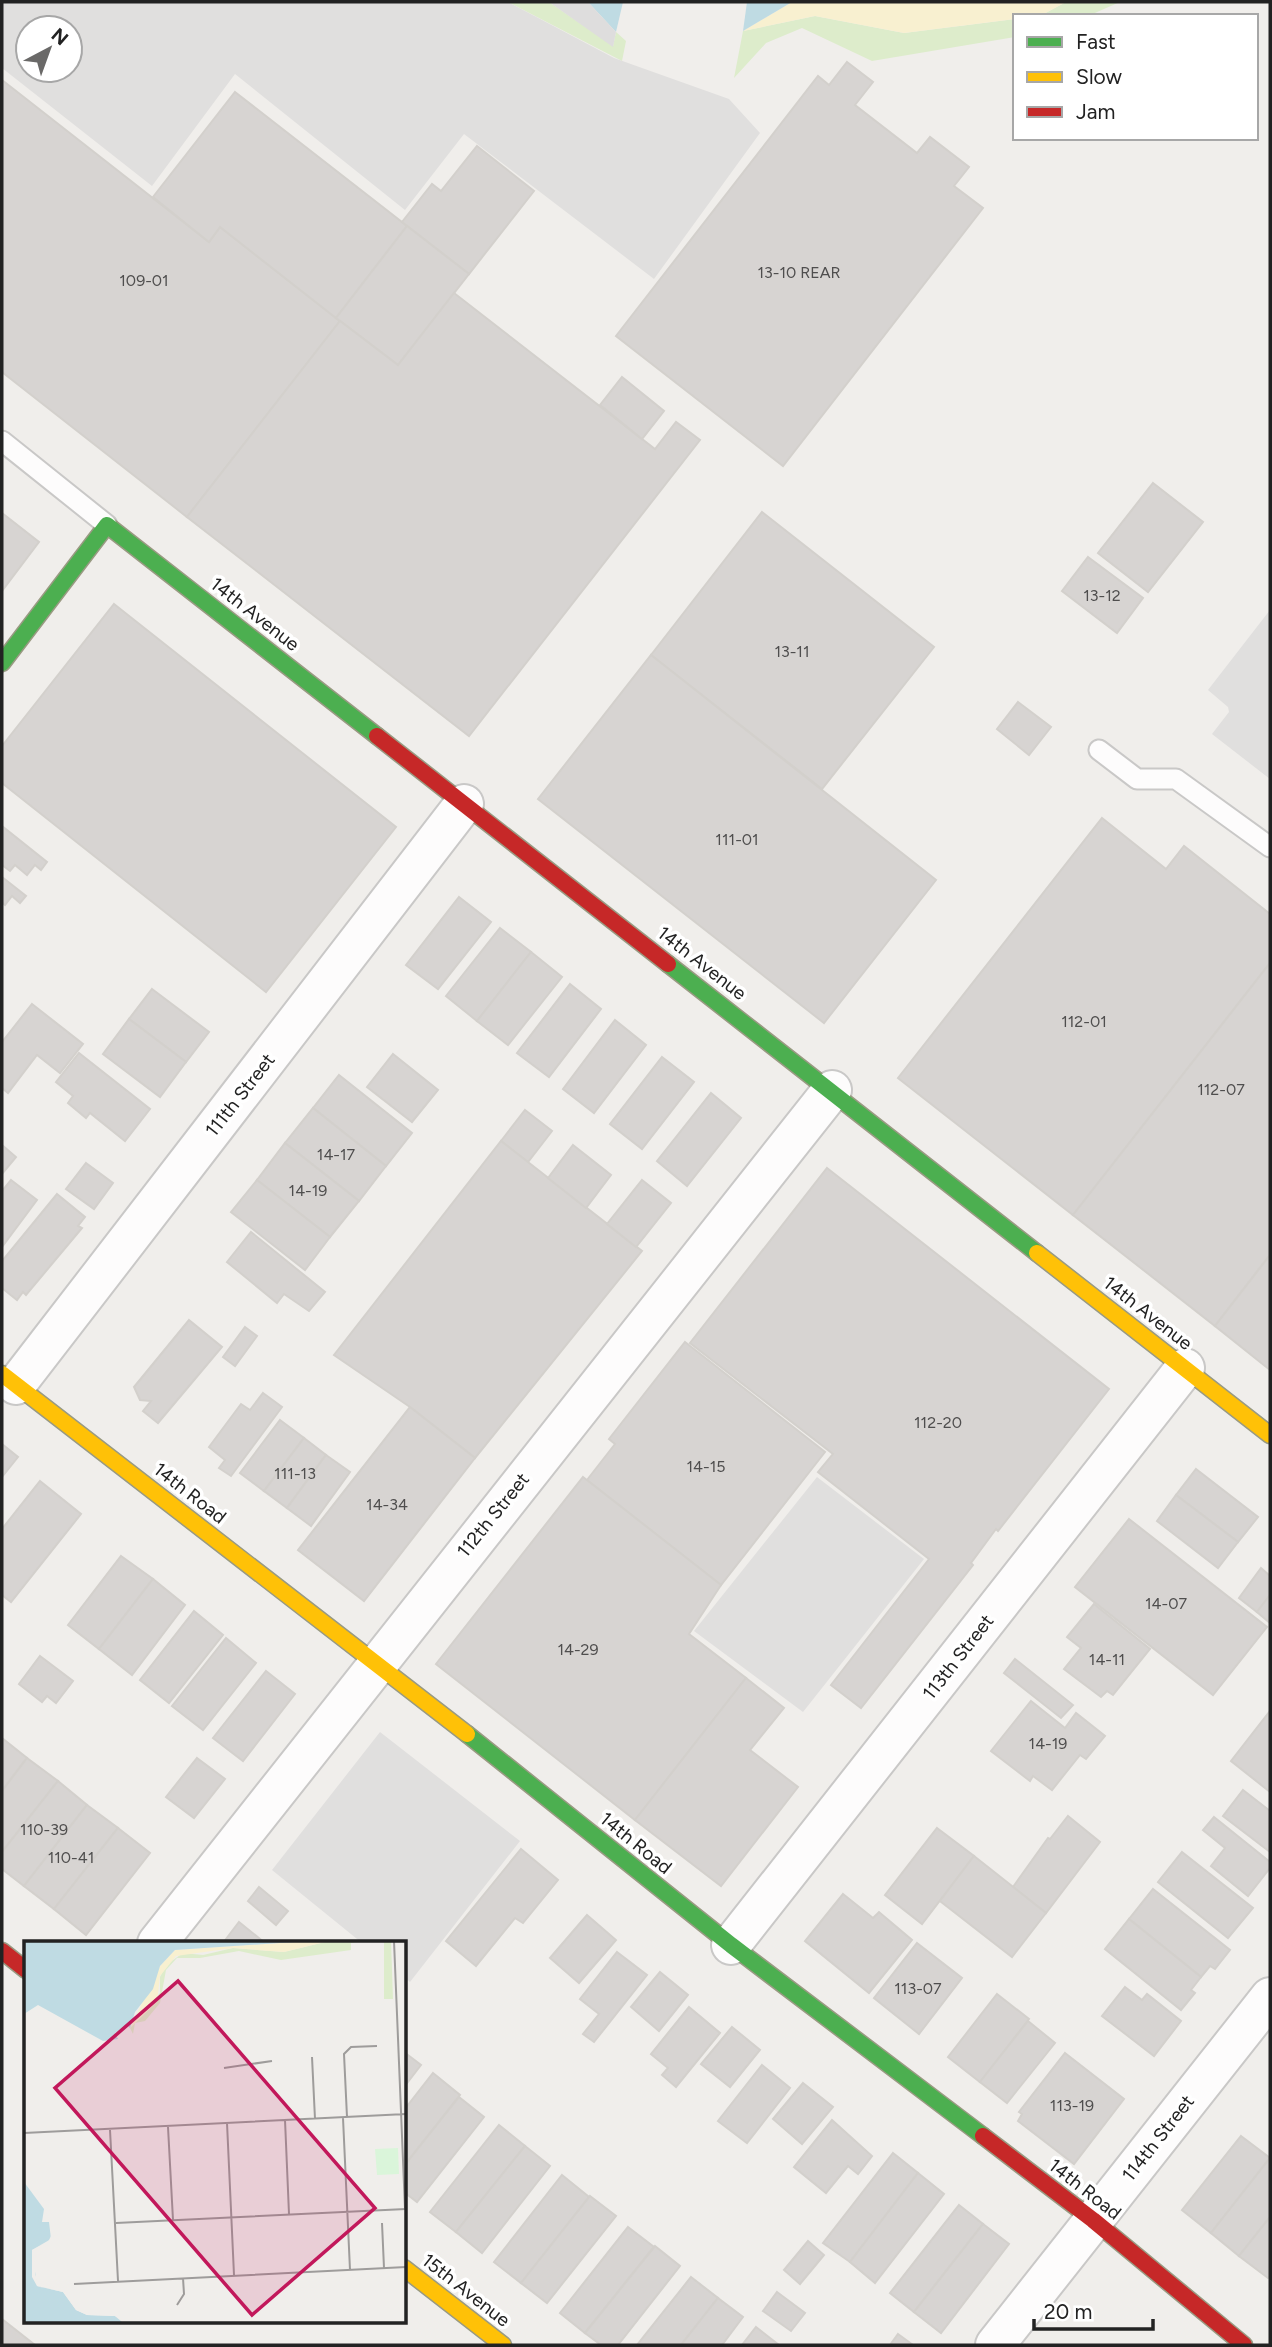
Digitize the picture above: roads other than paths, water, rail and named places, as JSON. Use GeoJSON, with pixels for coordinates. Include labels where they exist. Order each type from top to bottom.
{"type":"FeatureCollection","features":[{"type":"Feature","properties":{"kind":"street"},"geometry":{"type":"LineString","coordinates":[[2,663],[107,525]]}},
{"type":"Feature","properties":{"kind":"street","name":"14th Avenue"},"geometry":{"type":"LineString","coordinates":[[107,525],[1270,1435]]}},
{"type":"Feature","properties":{"kind":"street","name":"111th Street"},"geometry":{"type":"LineString","coordinates":[[9,1380],[464,804]]}},
{"type":"Feature","properties":{"kind":"street","name":"112th Street"},"geometry":{"type":"LineString","coordinates":[[159,1941],[376,1662],[832,1090]]}},
{"type":"Feature","properties":{"kind":"street","name":"113th Street"},"geometry":{"type":"LineString","coordinates":[[731,1945],[1185,1368]]}},
{"type":"Feature","properties":{"kind":"street","name":"14th Road"},"geometry":{"type":"LineString","coordinates":[[9,1380],[376,1662],[731,1945],[1093,2220],[1244,2345]]}},
{"type":"Feature","properties":{"kind":"street"},"geometry":{"type":"LineString","coordinates":[[2,1951],[24,1968]]}},
{"type":"Feature","properties":{"kind":"street","name":"114th Street"},"geometry":{"type":"LineString","coordinates":[[995,2345],[1270,1997]]}},
{"type":"Feature","properties":{"kind":"street","name":"15th Avenue"},"geometry":{"type":"LineString","coordinates":[[406,2270],[503,2345]]}},
{"type":"Feature","properties":{"kind":"lane"},"geometry":{"type":"LineString","coordinates":[[2,440],[107,525]]}},
{"type":"Feature","properties":{"kind":"lane"},"geometry":{"type":"LineString","coordinates":[[1099,750],[1137,779],[1176,779],[1270,847]]}},
{"type":"Feature","properties":{"kind":"water"},"geometry":{"type":"Polygon","coordinates":[[[588,2],[623,2],[616,32],[588,2]]]}},
{"type":"Feature","properties":{"kind":"water"},"geometry":{"type":"Polygon","coordinates":[[[747,2],[792,2],[743,31],[747,2]]]}}]}
